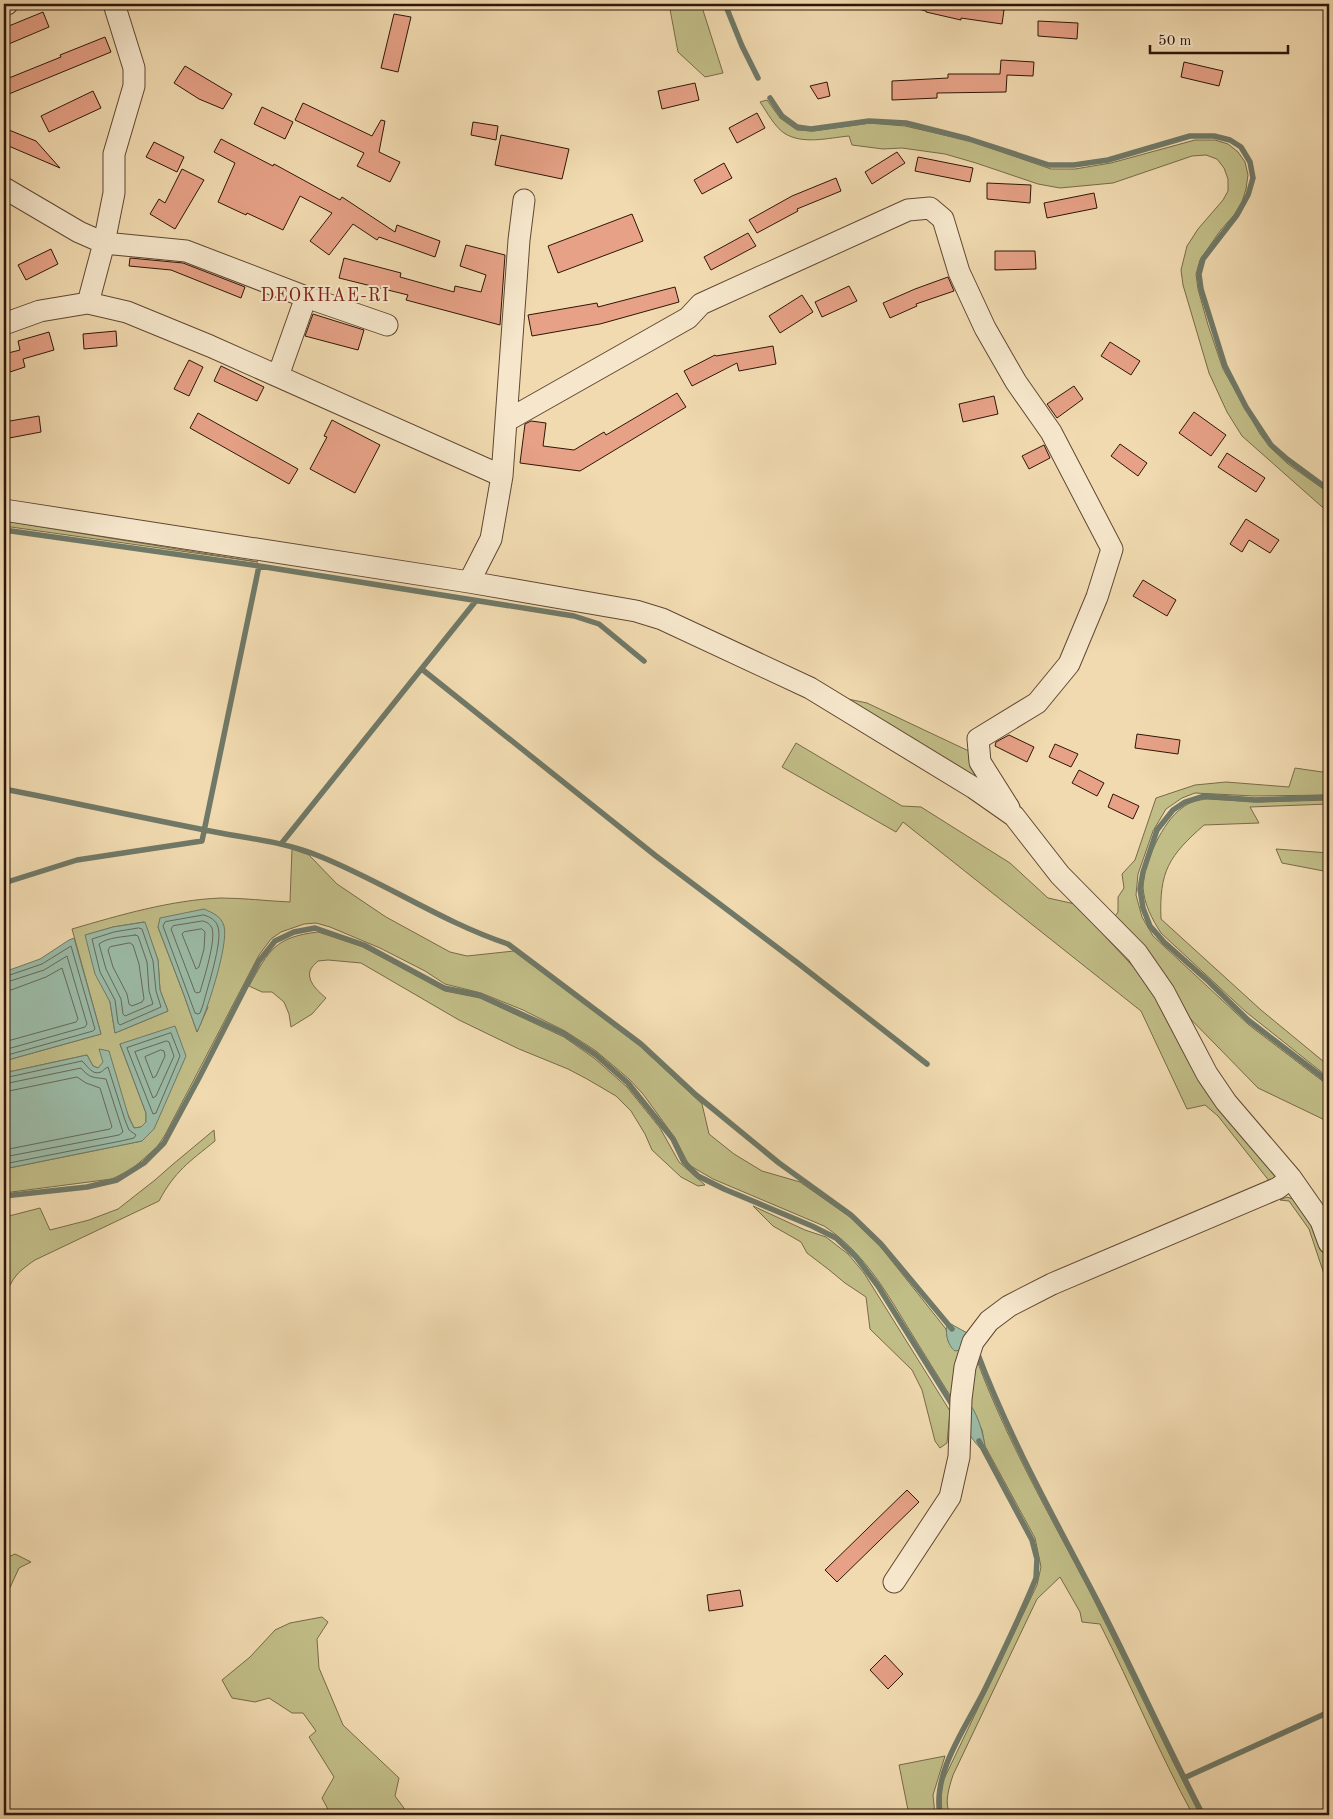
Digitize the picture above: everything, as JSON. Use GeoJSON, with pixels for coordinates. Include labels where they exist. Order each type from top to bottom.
{"type":"FeatureCollection","features":[{"type":"Feature","properties":{"kind":"street"},"geometry":{"type":"LineString","coordinates":[[88,303],[104,243],[114,193],[114,154],[134,86],[134,68],[114,4]]}},
{"type":"Feature","properties":{"kind":"street"},"geometry":{"type":"LineString","coordinates":[[4,188],[72,228],[104,243],[186,251],[306,297],[386,325]]}},
{"type":"Feature","properties":{"kind":"street"},"geometry":{"type":"LineString","coordinates":[[469,582],[491,538],[502,476],[519,240],[524,200]]}},
{"type":"Feature","properties":{"kind":"street"},"geometry":{"type":"LineString","coordinates":[[506,421],[688,318],[701,304],[908,210],[930,208],[943,219],[960,272],[985,328],[1016,382],[1051,432],[1112,549],[1097,597],[1069,664],[1038,703],[978,739],[980,762],[1014,816],[1060,875],[1136,953],[1164,992],[1211,1081],[1226,1102],[1291,1178],[1325,1222],[1329,1243]]}},
{"type":"Feature","properties":{"kind":"street"},"geometry":{"type":"LineString","coordinates":[[278,376],[306,297]]}},
{"type":"Feature","properties":{"kind":"street"},"geometry":{"type":"LineString","coordinates":[[4,324],[40,310],[88,303],[127,312],[278,376],[502,476]]}},
{"type":"Feature","properties":{"kind":"street"},"geometry":{"type":"LineString","coordinates":[[4,510],[469,582],[636,611],[662,619],[810,688],[974,788],[1014,816]]}},
{"type":"Feature","properties":{"kind":"street"},"geometry":{"type":"LineString","coordinates":[[894,1582],[950,1497],[959,1457],[961,1399],[965,1368],[973,1342],[989,1321],[1009,1306],[1052,1284],[1278,1188],[1291,1178]]}},
{"type":"Feature","properties":{"kind":"shaded area"},"geometry":{"type":"Polygon","coordinates":[[[669,4],[701,4],[723,73],[705,77],[678,52],[669,4]]]}},
{"type":"Feature","properties":{"kind":"shaded area"},"geometry":{"type":"Polygon","coordinates":[[[767,100],[780,118],[797,130],[814,131],[870,123],[905,126],[970,141],[1051,169],[1075,169],[1111,163],[1195,140],[1215,140],[1228,144],[1238,152],[1245,162],[1248,175],[1246,189],[1242,202],[1234,215],[1220,231],[1200,260],[1196,274],[1198,289],[1223,369],[1260,434],[1270,447],[1288,464],[1329,493],[1329,513],[1242,436],[1227,412],[1209,373],[1183,285],[1181,270],[1187,246],[1228,191],[1228,179],[1224,168],[1217,159],[1206,155],[1192,156],[1113,183],[1060,188],[1038,184],[945,154],[902,148],[883,149],[852,145],[849,136],[815,140],[791,137],[777,127],[760,102],[767,100]]]}},
{"type":"Feature","properties":{"kind":"shaded area"},"geometry":{"type":"Polygon","coordinates":[[[4,521],[258,562],[4,526],[4,521]]]}},
{"type":"Feature","properties":{"kind":"shaded area"},"geometry":{"type":"Polygon","coordinates":[[[829,695],[867,703],[973,753],[1004,806],[829,695]]]}},
{"type":"Feature","properties":{"kind":"shaded area"},"geometry":{"type":"Polygon","coordinates":[[[796,743],[902,806],[921,807],[1010,863],[1048,898],[1075,904],[1141,975],[1281,1176],[1270,1182],[1218,1116],[1205,1105],[1187,1109],[1141,1011],[903,822],[896,832],[782,767],[796,743]]]}},
{"type":"Feature","properties":{"kind":"shaded area"},"geometry":{"type":"Polygon","coordinates":[[[1295,768],[1329,773],[1329,795],[1254,796],[1195,793],[1182,798],[1166,809],[1153,831],[1138,874],[1136,895],[1142,917],[1153,936],[1249,1025],[1329,1086],[1329,1122],[1258,1088],[1174,1002],[1111,922],[1118,912],[1118,897],[1124,888],[1122,874],[1135,860],[1156,798],[1195,785],[1226,782],[1289,787],[1295,768]]]}},
{"type":"Feature","properties":{"kind":"shaded area"},"geometry":{"type":"Polygon","coordinates":[[[1207,799],[1260,802],[1329,800],[1329,804],[1250,807],[1259,823],[1204,825],[1174,856],[1164,876],[1161,919],[1261,1010],[1329,1066],[1329,1078],[1246,1012],[1161,933],[1149,911],[1143,887],[1146,867],[1155,844],[1175,814],[1188,804],[1207,799]]]}},
{"type":"Feature","properties":{"kind":"shaded area"},"geometry":{"type":"Polygon","coordinates":[[[292,849],[309,855],[337,884],[386,917],[450,952],[467,956],[514,951],[640,1046],[702,1104],[709,1134],[734,1154],[762,1171],[800,1182],[850,1217],[880,1246],[946,1329],[948,1341],[961,1350],[956,1405],[881,1284],[850,1247],[824,1226],[713,1179],[689,1165],[675,1138],[643,1094],[629,1079],[596,1051],[565,1031],[523,1010],[481,993],[445,984],[425,971],[380,948],[316,923],[304,924],[281,932],[271,939],[259,955],[165,1135],[157,1147],[132,1169],[112,1179],[4,1193],[4,1169],[142,1141],[154,1129],[120,1044],[146,1113],[146,1122],[141,1127],[134,1128],[104,1062],[98,1068],[93,1066],[87,1055],[4,1073],[4,1061],[101,1034],[72,929],[146,909],[202,899],[230,898],[290,902],[292,849]],[[144,922],[113,927],[86,935],[110,1002],[115,1033],[168,1011],[160,990],[158,960],[144,922]],[[158,927],[184,995],[197,1032],[208,1007],[158,927]]]}},
{"type":"Feature","properties":{"kind":"shaded area"},"geometry":{"type":"Polygon","coordinates":[[[1276,849],[1329,853],[1329,872],[1282,863],[1276,849]]]}},
{"type":"Feature","properties":{"kind":"shaded area"},"geometry":{"type":"Polygon","coordinates":[[[318,932],[363,947],[445,991],[480,998],[564,1037],[594,1058],[627,1087],[660,1128],[679,1162],[705,1185],[698,1186],[681,1177],[652,1150],[631,1111],[616,1096],[568,1069],[519,1049],[459,1020],[361,963],[318,961],[311,970],[310,979],[326,998],[312,1014],[291,1027],[289,1014],[284,1002],[272,992],[262,992],[249,986],[268,954],[275,947],[292,937],[318,932]]]}},
{"type":"Feature","properties":{"kind":"shaded area"},"geometry":{"type":"Polygon","coordinates":[[[214,1130],[215,1141],[177,1174],[159,1201],[35,1260],[15,1277],[4,1301],[4,1212],[9,1216],[40,1208],[50,1230],[89,1220],[118,1209],[214,1130]]]}},
{"type":"Feature","properties":{"kind":"shaded area"},"geometry":{"type":"Polygon","coordinates":[[[1287,1197],[1296,1200],[1318,1231],[1329,1262],[1329,1289],[1309,1229],[1289,1201],[1280,1200],[1287,1197]]]}},
{"type":"Feature","properties":{"kind":"shaded area"},"geometry":{"type":"Polygon","coordinates":[[[753,1206],[805,1230],[826,1237],[848,1254],[864,1273],[950,1411],[947,1443],[940,1448],[935,1441],[922,1390],[912,1370],[870,1329],[866,1297],[807,1253],[801,1242],[773,1226],[753,1206]]]}},
{"type":"Feature","properties":{"kind":"shaded area"},"geometry":{"type":"Polygon","coordinates":[[[975,1355],[1014,1446],[1091,1594],[1200,1815],[1193,1815],[1100,1624],[1082,1622],[1080,1612],[1060,1577],[1037,1599],[953,1775],[947,1800],[950,1815],[942,1815],[941,1795],[943,1781],[1037,1585],[1041,1567],[1035,1538],[985,1446],[982,1430],[970,1404],[975,1355]]]}},
{"type":"Feature","properties":{"kind":"shaded area"},"geometry":{"type":"Polygon","coordinates":[[[15,1554],[31,1562],[19,1568],[4,1598],[4,1559],[15,1554]]]}},
{"type":"Feature","properties":{"kind":"shaded area"},"geometry":{"type":"Polygon","coordinates":[[[322,1617],[328,1622],[317,1639],[319,1668],[343,1725],[399,1778],[395,1796],[409,1815],[331,1815],[322,1798],[334,1777],[309,1737],[316,1731],[303,1713],[292,1713],[269,1698],[255,1702],[232,1698],[222,1680],[250,1657],[275,1630],[290,1623],[322,1617]]]}},
{"type":"Feature","properties":{"kind":"shaded area"},"geometry":{"type":"Polygon","coordinates":[[[945,1756],[933,1795],[935,1815],[909,1815],[899,1765],[945,1756]]]}},
{"type":"Feature","properties":{"kind":"water"},"geometry":{"type":"Polygon","coordinates":[[[204,909],[219,917],[224,926],[225,935],[216,979],[197,1032],[158,927],[160,918],[204,909]]]}},
{"type":"Feature","properties":{"kind":"water"},"geometry":{"type":"Polygon","coordinates":[[[145,922],[158,960],[160,990],[168,1011],[115,1033],[110,1002],[95,974],[85,935],[113,927],[145,922]]]}},
{"type":"Feature","properties":{"kind":"water"},"geometry":{"type":"Polygon","coordinates":[[[74,938],[101,1034],[4,1061],[4,972],[40,959],[74,938]]]}},
{"type":"Feature","properties":{"kind":"water"},"geometry":{"type":"Polygon","coordinates":[[[175,1026],[186,1056],[154,1129],[142,1141],[4,1169],[4,1073],[87,1055],[93,1066],[98,1068],[103,1062],[99,1049],[109,1051],[129,1118],[134,1128],[141,1127],[146,1122],[146,1113],[120,1044],[175,1026]]]}},
{"type":"Feature","properties":{"kind":"water"},"geometry":{"type":"Polygon","coordinates":[[[951,1324],[969,1334],[961,1350],[955,1351],[949,1343],[946,1329],[951,1324]]]}},
{"type":"Feature","properties":{"kind":"water"},"geometry":{"type":"Polygon","coordinates":[[[970,1404],[978,1419],[983,1435],[985,1446],[981,1449],[969,1433],[967,1418],[970,1404]]]}},
{"type":"Feature","properties":{"kind":"building"},"geometry":{"type":"Polygon","coordinates":[[[919,4],[965,4],[1004,10],[1002,24],[961,18],[961,20],[926,12],[918,9],[919,4]]]}},
{"type":"Feature","properties":{"kind":"building"},"geometry":{"type":"Polygon","coordinates":[[[43,12],[49,27],[4,46],[4,28],[43,12]]]}},
{"type":"Feature","properties":{"kind":"building"},"geometry":{"type":"Polygon","coordinates":[[[394,14],[411,17],[398,72],[381,68],[394,14]]]}},
{"type":"Feature","properties":{"kind":"building"},"geometry":{"type":"Polygon","coordinates":[[[1038,21],[1078,23],[1077,39],[1038,36],[1038,21]]]}},
{"type":"Feature","properties":{"kind":"building"},"geometry":{"type":"Polygon","coordinates":[[[105,37],[111,52],[4,96],[4,80],[105,37]]]}},
{"type":"Feature","properties":{"kind":"building"},"geometry":{"type":"Polygon","coordinates":[[[1001,60],[1034,62],[1033,76],[1007,75],[1006,92],[937,93],[937,98],[892,100],[892,81],[948,78],[948,74],[1000,74],[1001,60]]]}},
{"type":"Feature","properties":{"kind":"building"},"geometry":{"type":"Polygon","coordinates":[[[1184,62],[1223,71],[1219,86],[1181,77],[1184,62]]]}},
{"type":"Feature","properties":{"kind":"building"},"geometry":{"type":"Polygon","coordinates":[[[185,66],[232,94],[223,109],[199,99],[174,83],[185,66]]]}},
{"type":"Feature","properties":{"kind":"building"},"geometry":{"type":"Polygon","coordinates":[[[827,82],[830,96],[818,99],[810,86],[827,82]]]}},
{"type":"Feature","properties":{"kind":"building"},"geometry":{"type":"Polygon","coordinates":[[[695,83],[699,100],[662,109],[658,91],[695,83]]]}},
{"type":"Feature","properties":{"kind":"building"},"geometry":{"type":"Polygon","coordinates":[[[93,91],[101,108],[49,132],[41,116],[93,91]]]}},
{"type":"Feature","properties":{"kind":"building"},"geometry":{"type":"Polygon","coordinates":[[[303,103],[372,136],[381,120],[385,121],[379,152],[400,162],[390,182],[357,166],[364,153],[295,120],[303,103]]]}},
{"type":"Feature","properties":{"kind":"building"},"geometry":{"type":"Polygon","coordinates":[[[262,107],[293,122],[285,139],[254,124],[262,107]]]}},
{"type":"Feature","properties":{"kind":"building"},"geometry":{"type":"Polygon","coordinates":[[[757,113],[765,128],[737,143],[729,128],[757,113]]]}},
{"type":"Feature","properties":{"kind":"building"},"geometry":{"type":"Polygon","coordinates":[[[473,122],[498,126],[496,140],[471,135],[473,122]]]}},
{"type":"Feature","properties":{"kind":"building"},"geometry":{"type":"Polygon","coordinates":[[[4,128],[36,141],[60,168],[4,144],[4,128]]]}},
{"type":"Feature","properties":{"kind":"building"},"geometry":{"type":"Polygon","coordinates":[[[501,135],[569,149],[562,179],[495,165],[501,135]]]}},
{"type":"Feature","properties":{"kind":"building"},"geometry":{"type":"Polygon","coordinates":[[[221,139],[273,166],[274,164],[340,200],[342,197],[395,232],[397,225],[440,241],[435,257],[379,237],[377,240],[353,224],[329,255],[310,241],[332,213],[300,196],[283,230],[218,202],[235,163],[214,152],[221,139]]]}},
{"type":"Feature","properties":{"kind":"building"},"geometry":{"type":"Polygon","coordinates":[[[154,142],[184,157],[177,172],[146,157],[154,142]]]}},
{"type":"Feature","properties":{"kind":"building"},"geometry":{"type":"Polygon","coordinates":[[[897,152],[905,163],[872,184],[865,172],[897,152]]]}},
{"type":"Feature","properties":{"kind":"building"},"geometry":{"type":"Polygon","coordinates":[[[918,157],[973,168],[970,182],[915,171],[918,157]]]}},
{"type":"Feature","properties":{"kind":"building"},"geometry":{"type":"Polygon","coordinates":[[[724,163],[732,178],[702,194],[694,180],[724,163]]]}},
{"type":"Feature","properties":{"kind":"building"},"geometry":{"type":"Polygon","coordinates":[[[182,169],[204,180],[175,229],[150,214],[159,199],[165,203],[182,169]]]}},
{"type":"Feature","properties":{"kind":"building"},"geometry":{"type":"Polygon","coordinates":[[[836,178],[841,191],[797,209],[798,211],[757,233],[749,220],[792,196],[836,178]]]}},
{"type":"Feature","properties":{"kind":"building"},"geometry":{"type":"Polygon","coordinates":[[[987,183],[1031,185],[1030,203],[987,199],[987,183]]]}},
{"type":"Feature","properties":{"kind":"building"},"geometry":{"type":"Polygon","coordinates":[[[1094,193],[1097,208],[1047,218],[1044,203],[1094,193]]]}},
{"type":"Feature","properties":{"kind":"building"},"geometry":{"type":"Polygon","coordinates":[[[632,214],[643,241],[558,273],[548,246],[632,214]]]}},
{"type":"Feature","properties":{"kind":"building"},"geometry":{"type":"Polygon","coordinates":[[[748,233],[756,246],[711,270],[704,257],[748,233]]]}},
{"type":"Feature","properties":{"kind":"building"},"geometry":{"type":"Polygon","coordinates":[[[466,245],[505,255],[500,325],[406,300],[408,295],[339,278],[344,258],[401,273],[400,277],[454,292],[455,286],[481,292],[486,275],[460,266],[466,245]]]}},
{"type":"Feature","properties":{"kind":"building"},"geometry":{"type":"Polygon","coordinates":[[[51,249],[58,264],[26,280],[18,265],[51,249]]]}},
{"type":"Feature","properties":{"kind":"building"},"geometry":{"type":"Polygon","coordinates":[[[995,251],[1035,251],[1036,269],[995,270],[995,251]]]}},
{"type":"Feature","properties":{"kind":"building"},"geometry":{"type":"Polygon","coordinates":[[[130,258],[183,263],[245,287],[241,298],[171,270],[129,266],[130,258]]]}},
{"type":"Feature","properties":{"kind":"building"},"geometry":{"type":"Polygon","coordinates":[[[948,277],[954,291],[916,304],[917,306],[890,318],[883,303],[948,277]]]}},
{"type":"Feature","properties":{"kind":"building"},"geometry":{"type":"Polygon","coordinates":[[[849,286],[857,301],[822,317],[815,302],[849,286]]]}},
{"type":"Feature","properties":{"kind":"building"},"geometry":{"type":"Polygon","coordinates":[[[675,287],[679,302],[600,324],[532,336],[528,315],[597,303],[598,307],[675,287]]]}},
{"type":"Feature","properties":{"kind":"building"},"geometry":{"type":"Polygon","coordinates":[[[802,295],[813,312],[780,333],[769,316],[802,295]]]}},
{"type":"Feature","properties":{"kind":"building"},"geometry":{"type":"Polygon","coordinates":[[[313,314],[364,330],[358,350],[305,336],[313,314]]]}},
{"type":"Feature","properties":{"kind":"building"},"geometry":{"type":"Polygon","coordinates":[[[116,331],[117,346],[84,349],[83,334],[116,331]]]}},
{"type":"Feature","properties":{"kind":"building"},"geometry":{"type":"Polygon","coordinates":[[[49,332],[54,350],[23,359],[25,367],[4,374],[4,354],[20,350],[18,341],[49,332]]]}},
{"type":"Feature","properties":{"kind":"building"},"geometry":{"type":"Polygon","coordinates":[[[1110,342],[1140,361],[1131,375],[1101,356],[1110,342]]]}},
{"type":"Feature","properties":{"kind":"building"},"geometry":{"type":"Polygon","coordinates":[[[773,346],[776,364],[739,371],[737,363],[692,386],[684,371],[715,355],[773,346]]]}},
{"type":"Feature","properties":{"kind":"building"},"geometry":{"type":"Polygon","coordinates":[[[189,360],[203,367],[189,396],[174,389],[189,360]]]}},
{"type":"Feature","properties":{"kind":"building"},"geometry":{"type":"Polygon","coordinates":[[[221,366],[264,387],[257,401],[214,381],[221,366]]]}},
{"type":"Feature","properties":{"kind":"building"},"geometry":{"type":"Polygon","coordinates":[[[1074,386],[1083,399],[1057,418],[1047,404],[1074,386]]]}},
{"type":"Feature","properties":{"kind":"building"},"geometry":{"type":"Polygon","coordinates":[[[677,393],[686,407],[580,471],[520,463],[525,424],[531,421],[546,423],[543,446],[574,450],[604,432],[606,435],[677,393]]]}},
{"type":"Feature","properties":{"kind":"building"},"geometry":{"type":"Polygon","coordinates":[[[994,396],[998,414],[963,422],[959,404],[994,396]]]}},
{"type":"Feature","properties":{"kind":"building"},"geometry":{"type":"Polygon","coordinates":[[[1194,412],[1226,435],[1211,456],[1179,433],[1194,412]]]}},
{"type":"Feature","properties":{"kind":"building"},"geometry":{"type":"Polygon","coordinates":[[[198,413],[298,469],[289,484],[190,428],[198,413]]]}},
{"type":"Feature","properties":{"kind":"building"},"geometry":{"type":"Polygon","coordinates":[[[39,416],[41,432],[4,439],[4,422],[39,416]]]}},
{"type":"Feature","properties":{"kind":"building"},"geometry":{"type":"Polygon","coordinates":[[[332,420],[380,445],[355,493],[310,469],[327,437],[324,436],[332,420]]]}},
{"type":"Feature","properties":{"kind":"building"},"geometry":{"type":"Polygon","coordinates":[[[1120,444],[1147,463],[1138,476],[1111,456],[1120,444]]]}},
{"type":"Feature","properties":{"kind":"building"},"geometry":{"type":"Polygon","coordinates":[[[1044,445],[1050,458],[1029,469],[1022,456],[1044,445]]]}},
{"type":"Feature","properties":{"kind":"building"},"geometry":{"type":"Polygon","coordinates":[[[1227,453],[1265,478],[1256,492],[1218,467],[1227,453]]]}},
{"type":"Feature","properties":{"kind":"building"},"geometry":{"type":"Polygon","coordinates":[[[1246,519],[1279,540],[1270,553],[1249,540],[1242,552],[1230,544],[1246,519]]]}},
{"type":"Feature","properties":{"kind":"building"},"geometry":{"type":"Polygon","coordinates":[[[1143,580],[1176,600],[1167,616],[1133,596],[1143,580]]]}},
{"type":"Feature","properties":{"kind":"building"},"geometry":{"type":"Polygon","coordinates":[[[1137,734],[1180,740],[1178,754],[1135,748],[1137,734]]]}},
{"type":"Feature","properties":{"kind":"building"},"geometry":{"type":"Polygon","coordinates":[[[1009,735],[1034,747],[1027,762],[995,746],[996,742],[1009,735]]]}},
{"type":"Feature","properties":{"kind":"building"},"geometry":{"type":"Polygon","coordinates":[[[1055,744],[1078,754],[1071,767],[1049,757],[1055,744]]]}},
{"type":"Feature","properties":{"kind":"building"},"geometry":{"type":"Polygon","coordinates":[[[1079,770],[1104,783],[1097,796],[1072,783],[1079,770]]]}},
{"type":"Feature","properties":{"kind":"building"},"geometry":{"type":"Polygon","coordinates":[[[1113,794],[1139,806],[1133,819],[1108,807],[1113,794]]]}},
{"type":"Feature","properties":{"kind":"building"},"geometry":{"type":"Polygon","coordinates":[[[907,1490],[919,1502],[837,1582],[825,1570],[907,1490]]]}},
{"type":"Feature","properties":{"kind":"building"},"geometry":{"type":"Polygon","coordinates":[[[740,1590],[743,1606],[709,1611],[707,1595],[740,1590]]]}},
{"type":"Feature","properties":{"kind":"building"},"geometry":{"type":"Polygon","coordinates":[[[885,1655],[903,1674],[888,1689],[870,1670],[885,1655]]]}},
{"type":"Feature","properties":{"kind":"waterway"},"geometry":{"type":"LineString","coordinates":[[725,4],[742,46],[758,78]]}},
{"type":"Feature","properties":{"kind":"waterway"},"geometry":{"type":"LineString","coordinates":[[770,98],[782,116],[797,127],[811,129],[869,121],[906,123],[969,139],[1049,165],[1074,165],[1108,160],[1190,136],[1214,136],[1230,140],[1241,147],[1250,162],[1253,178],[1248,195],[1237,215],[1203,259],[1199,274],[1201,289],[1225,366],[1246,407],[1271,445],[1329,490]]}},
{"type":"Feature","properties":{"kind":"waterway"},"geometry":{"type":"LineString","coordinates":[[4,530],[259,566],[574,616],[599,624],[644,661]]}},
{"type":"Feature","properties":{"kind":"waterway"},"geometry":{"type":"LineString","coordinates":[[4,883],[77,860],[202,841],[259,566]]}},
{"type":"Feature","properties":{"kind":"waterway"},"geometry":{"type":"LineString","coordinates":[[281,844],[475,602]]}},
{"type":"Feature","properties":{"kind":"waterway"},"geometry":{"type":"LineString","coordinates":[[423,670],[656,856],[927,1064]]}},
{"type":"Feature","properties":{"kind":"waterway"},"geometry":{"type":"LineString","coordinates":[[4,789],[277,843],[305,851],[343,866],[460,925],[508,944],[641,1044],[696,1095],[779,1163],[851,1215],[881,1244],[952,1329]]}},
{"type":"Feature","properties":{"kind":"waterway"},"geometry":{"type":"LineString","coordinates":[[1329,797],[1255,800],[1204,796],[1185,802],[1173,810],[1157,830],[1143,872],[1140,889],[1143,908],[1150,926],[1164,942],[1248,1020],[1329,1082]]}},
{"type":"Feature","properties":{"kind":"waterway"},"geometry":{"type":"LineString","coordinates":[[4,1196],[87,1187],[117,1180],[144,1163],[164,1143],[259,961],[275,941],[294,932],[315,928],[364,945],[444,988],[479,995],[563,1033],[596,1055],[628,1083],[673,1139],[684,1162],[698,1176],[836,1238],[856,1257],[878,1286],[953,1406]]}},
{"type":"Feature","properties":{"kind":"waterway"},"geometry":{"type":"LineString","coordinates":[[977,1352],[1019,1449],[1112,1630],[1203,1815]]}},
{"type":"Feature","properties":{"kind":"waterway"},"geometry":{"type":"LineString","coordinates":[[940,1815],[941,1782],[946,1766],[985,1689],[1036,1578],[1037,1559],[1032,1540],[979,1441]]}},
{"type":"Feature","properties":{"kind":"waterway"},"geometry":{"type":"LineString","coordinates":[[1184,1778],[1329,1712]]}},
{"type":"Feature","properties":{"kind":"district","name":"DEOKHAE-RI"},"geometry":{"type":"Point","coordinates":[325,295]}}]}
